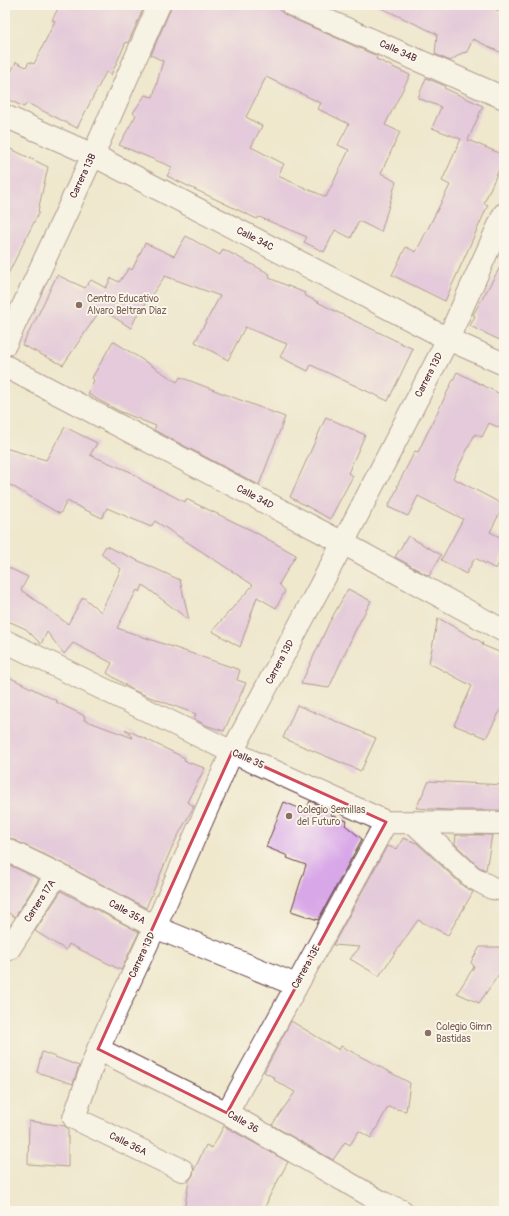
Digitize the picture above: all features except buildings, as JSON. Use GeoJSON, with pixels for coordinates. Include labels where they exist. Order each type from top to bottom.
{"type":"FeatureCollection","features":[{"type":"Feature","properties":{"kind":"street","name":"Carrera 13B"},"geometry":{"type":"LineString","coordinates":[[5,345],[93,155],[159,5]]}},
{"type":"Feature","properties":{"kind":"street","name":"Calle 34B"},"geometry":{"type":"LineString","coordinates":[[292,5],[504,98]]}},
{"type":"Feature","properties":{"kind":"street","name":"Calle 34C"},"geometry":{"type":"LineString","coordinates":[[5,116],[93,155],[448,339],[504,364]]}},
{"type":"Feature","properties":{"kind":"street","name":"Carrera 13D"},"geometry":{"type":"LineString","coordinates":[[74,1118],[98,1050],[155,927],[232,752],[343,543],[448,339],[504,214]]}},
{"type":"Feature","properties":{"kind":"street","name":"Calle 34D"},"geometry":{"type":"LineString","coordinates":[[5,366],[343,543],[504,631]]}},
{"type":"Feature","properties":{"kind":"street","name":"Calle 35"},"geometry":{"type":"LineString","coordinates":[[5,641],[232,752],[386,822],[504,823]]}},
{"type":"Feature","properties":{"kind":"street","name":"Carrera 13E"},"geometry":{"type":"LineString","coordinates":[[227,1113],[386,822]]}},
{"type":"Feature","properties":{"kind":"street"},"geometry":{"type":"LineString","coordinates":[[414,823],[472,877],[492,888],[504,890]]}},
{"type":"Feature","properties":{"kind":"street","name":"Calle 35A"},"geometry":{"type":"LineString","coordinates":[[5,849],[57,874],[155,927],[296,985]]}},
{"type":"Feature","properties":{"kind":"street","name":"Carrera 17A"},"geometry":{"type":"LineString","coordinates":[[9,949],[57,874]]}},
{"type":"Feature","properties":{"kind":"street","name":"Calle 36"},"geometry":{"type":"LineString","coordinates":[[98,1050],[227,1113],[392,1207]]}},
{"type":"Feature","properties":{"kind":"street","name":"Calle 36A"},"geometry":{"type":"LineString","coordinates":[[74,1118],[182,1170]]}},
{"type":"Feature","properties":{"kind":"highlighted area"},"geometry":{"type":"Polygon","coordinates":[[[232,752],[386,822],[227,1113],[98,1049],[232,752]]]}},
{"type":"Feature","properties":{"kind":"place","name":"Centro Educativo Alvaro Beltran Diaz"},"geometry":{"type":"Point","coordinates":[79,305]}},
{"type":"Feature","properties":{"kind":"place","name":"Colegio Semillas del Futuro"},"geometry":{"type":"Point","coordinates":[289,816]}},
{"type":"Feature","properties":{"kind":"place","name":"Colegio Gimn Bastidas"},"geometry":{"type":"Point","coordinates":[428,1033]}}]}
